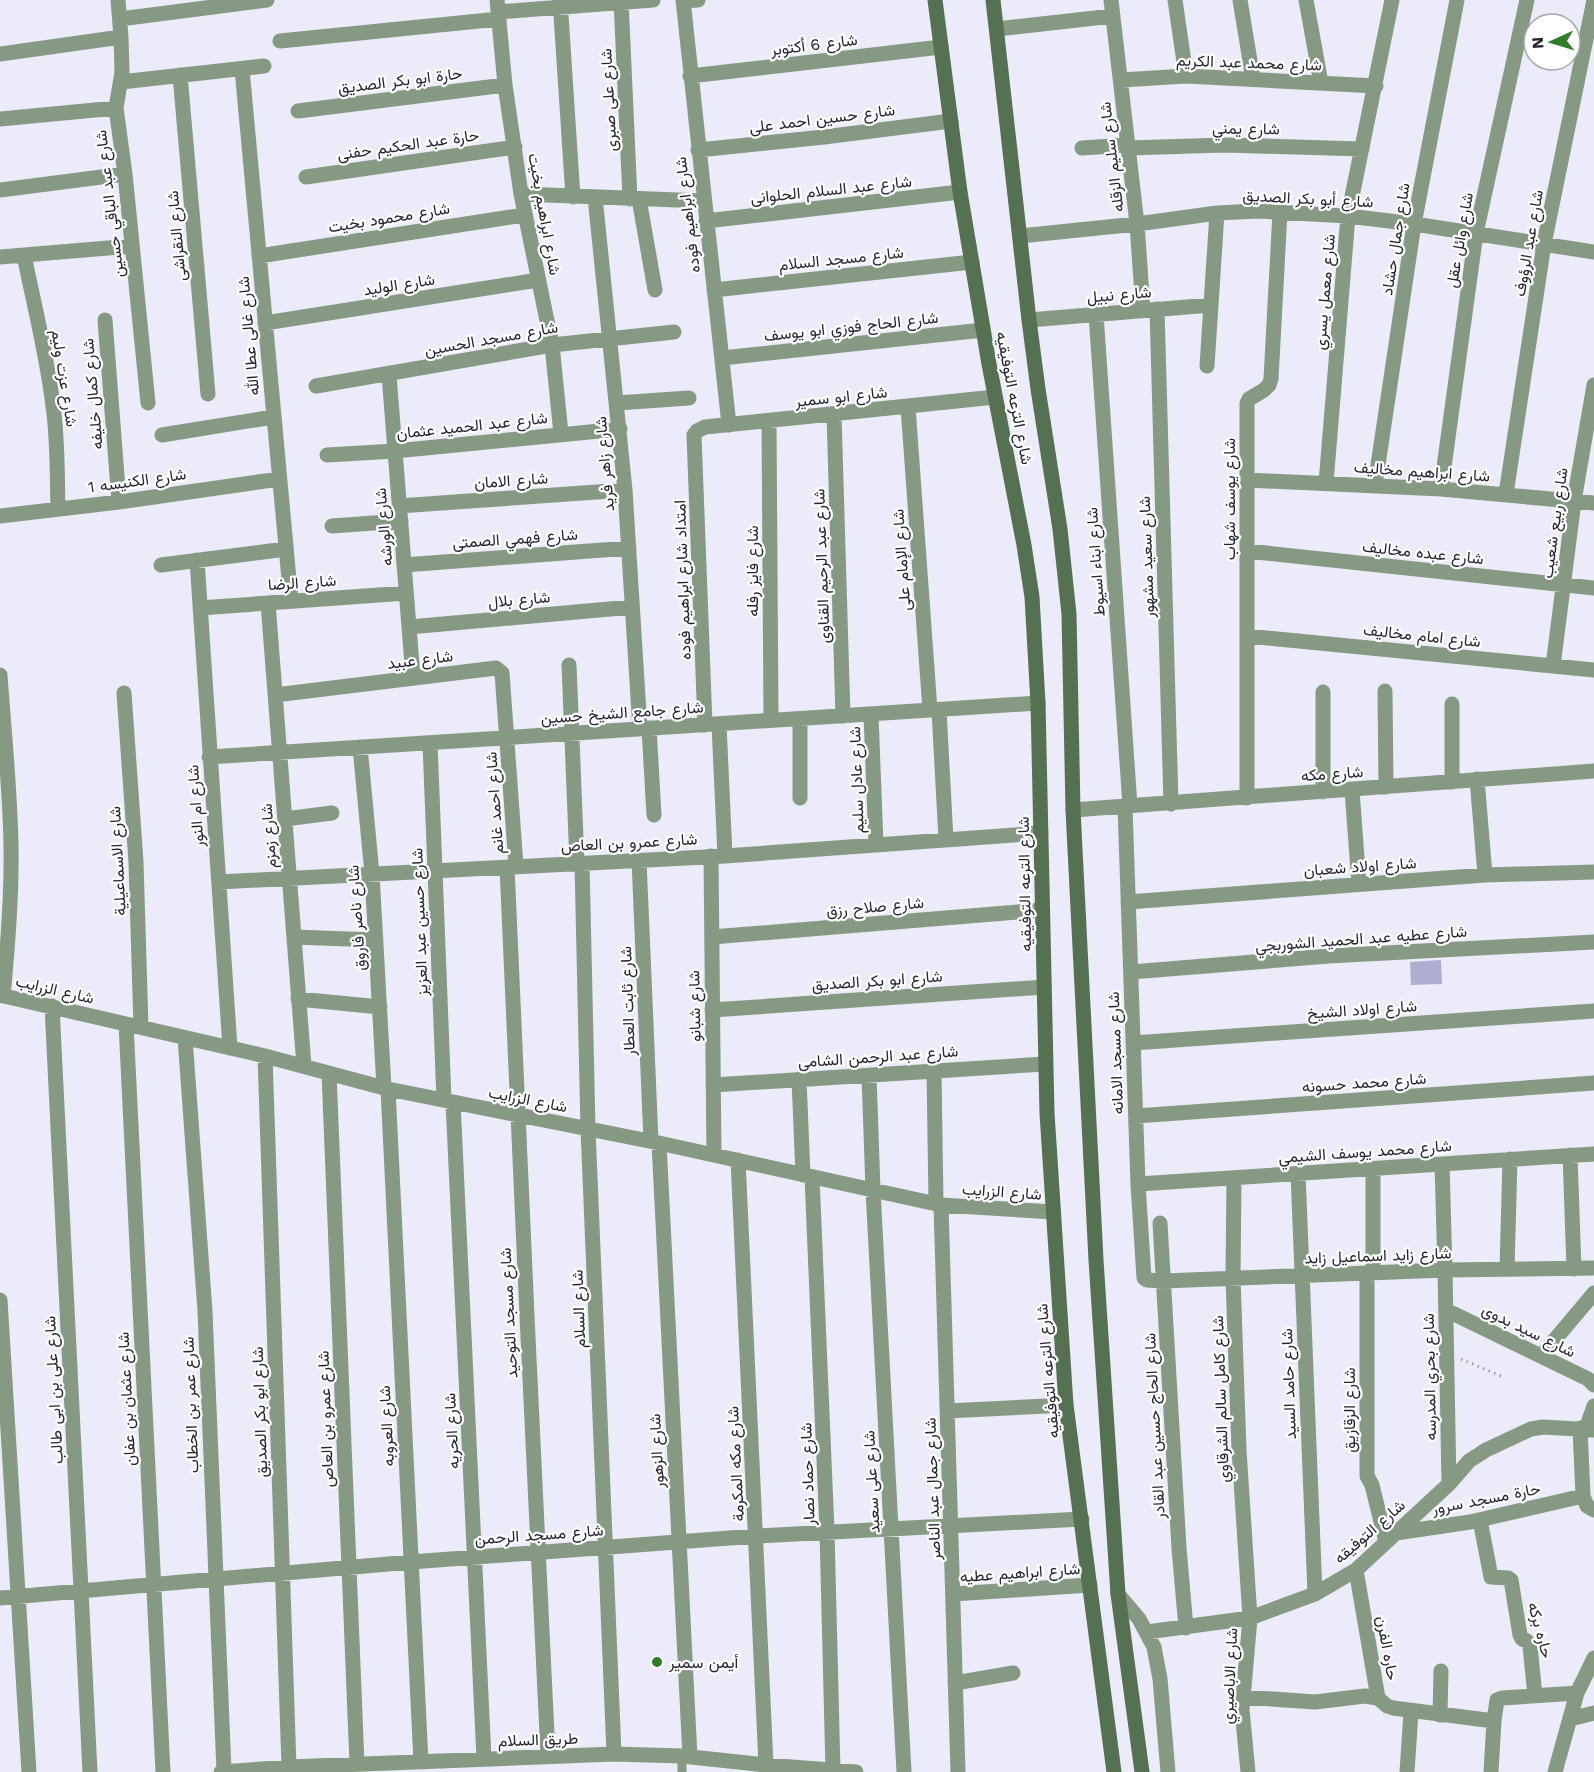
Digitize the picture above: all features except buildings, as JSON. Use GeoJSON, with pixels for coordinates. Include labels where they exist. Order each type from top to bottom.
{"type":"FeatureCollection","features":[{"type":"Feature","properties":{"kind":"main road","name":"شارع الترعه التوفيقيه"},"geometry":{"type":"LineString","coordinates":[[935,0],[960,192],[1032,597],[1038,702],[1045,1064],[1066,1405],[1114,1772]]}},
{"type":"Feature","properties":{"kind":"main road","name":"شارع الترعه التوفيقيه"},"geometry":{"type":"LineString","coordinates":[[993,0],[1029,320],[1060,529],[1069,614],[1073,810],[1096,1260],[1119,1594],[1142,1772]]}},
{"type":"Feature","properties":{"kind":"street","name":"شارع عبد الباقي حسين"},"geometry":{"type":"LineString","coordinates":[[118,0],[122,37],[121,82],[116,108],[125,174],[148,403]]}},
{"type":"Feature","properties":{"kind":"street"},"geometry":{"type":"LineString","coordinates":[[120,19],[267,0]]}},
{"type":"Feature","properties":{"kind":"street"},"geometry":{"type":"LineString","coordinates":[[280,41],[498,10],[561,4],[653,0]]}},
{"type":"Feature","properties":{"kind":"street","name":"شارع ابراهيم فوده"},"geometry":{"type":"LineString","coordinates":[[688,0],[690,76],[729,425]]}},
{"type":"Feature","properties":{"kind":"street","name":"شارع سليم الزقله"},"geometry":{"type":"LineString","coordinates":[[1112,0],[1137,224],[1150,310]]}},
{"type":"Feature","properties":{"kind":"street"},"geometry":{"type":"LineString","coordinates":[[1175,0],[1186,76]]}},
{"type":"Feature","properties":{"kind":"street"},"geometry":{"type":"LineString","coordinates":[[1240,0],[1253,79]]}},
{"type":"Feature","properties":{"kind":"street"},"geometry":{"type":"LineString","coordinates":[[1306,0],[1321,82]]}},
{"type":"Feature","properties":{"kind":"street","name":"شارع معمل يسري"},"geometry":{"type":"LineString","coordinates":[[1326,483],[1348,216],[1392,0]]}},
{"type":"Feature","properties":{"kind":"street","name":"شارع جمال حشاد"},"geometry":{"type":"LineString","coordinates":[[1375,485],[1414,224],[1457,0]]}},
{"type":"Feature","properties":{"kind":"street","name":"شارع وائل عقل"},"geometry":{"type":"LineString","coordinates":[[1441,489],[1476,233],[1527,0]]}},
{"type":"Feature","properties":{"kind":"street","name":"شارع عبد الرؤوف"},"geometry":{"type":"LineString","coordinates":[[1506,494],[1544,244],[1594,0]]}},
{"type":"Feature","properties":{"kind":"street","name":"شارع على صبرى"},"geometry":{"type":"LineString","coordinates":[[621,1],[635,199],[655,290]]}},
{"type":"Feature","properties":{"kind":"street"},"geometry":{"type":"LineString","coordinates":[[561,4],[573,196]]}},
{"type":"Feature","properties":{"kind":"street","name":"شارع ابراهيم بخيت"},"geometry":{"type":"LineString","coordinates":[[498,10],[524,215],[552,345],[561,434]]}},
{"type":"Feature","properties":{"kind":"street"},"geometry":{"type":"LineString","coordinates":[[997,29],[1113,16]]}},
{"type":"Feature","properties":{"kind":"street"},"geometry":{"type":"LineString","coordinates":[[0,54],[122,37]]}},
{"type":"Feature","properties":{"kind":"street","name":"شارع 6 أكتوبر"},"geometry":{"type":"LineString","coordinates":[[690,76],[941,47]]}},
{"type":"Feature","properties":{"kind":"street"},"geometry":{"type":"LineString","coordinates":[[121,82],[264,66]]}},
{"type":"Feature","properties":{"kind":"street","name":"شارع غالى عطا الله"},"geometry":{"type":"LineString","coordinates":[[242,69],[291,601]]}},
{"type":"Feature","properties":{"kind":"street","name":"شارع النقراشى"},"geometry":{"type":"LineString","coordinates":[[180,75],[208,394]]}},
{"type":"Feature","properties":{"kind":"street","name":"شارع محمد عبد الكريم"},"geometry":{"type":"LineString","coordinates":[[1120,80],[1186,76],[1376,86]]}},
{"type":"Feature","properties":{"kind":"street","name":"حارة ابو بكر الصديق"},"geometry":{"type":"LineString","coordinates":[[298,111],[506,85]]}},
{"type":"Feature","properties":{"kind":"street"},"geometry":{"type":"LineString","coordinates":[[0,119],[116,108]]}},
{"type":"Feature","properties":{"kind":"street","name":"شارع حسين احمد على"},"geometry":{"type":"LineString","coordinates":[[698,150],[951,121]]}},
{"type":"Feature","properties":{"kind":"street","name":"شارع يمني"},"geometry":{"type":"LineString","coordinates":[[1082,148],[1225,145],[1362,149]]}},
{"type":"Feature","properties":{"kind":"street","name":"حارة عبد الحكيم حفنى"},"geometry":{"type":"LineString","coordinates":[[306,177],[514,147]]}},
{"type":"Feature","properties":{"kind":"street"},"geometry":{"type":"LineString","coordinates":[[0,190],[125,174]]}},
{"type":"Feature","properties":{"kind":"street","name":"شارع عبد السلام الحلوانى"},"geometry":{"type":"LineString","coordinates":[[706,220],[960,192]]}},
{"type":"Feature","properties":{"kind":"street"},"geometry":{"type":"LineString","coordinates":[[521,194],[704,201]]}},
{"type":"Feature","properties":{"kind":"street","name":"شارع زاهر فريد"},"geometry":{"type":"LineString","coordinates":[[595,197],[620,429],[632,607],[654,815]]}},
{"type":"Feature","properties":{"kind":"street","name":"شارع أبو بكر الصديق"},"geometry":{"type":"LineString","coordinates":[[1020,236],[1217,213],[1280,212],[1348,216],[1414,224],[1594,252]]}},
{"type":"Feature","properties":{"kind":"street","name":"شارع يوسف شهاب"},"geometry":{"type":"LineString","coordinates":[[1247,798],[1247,403],[1249,399],[1269,386],[1271,379],[1280,212]]}},
{"type":"Feature","properties":{"kind":"street"},"geometry":{"type":"LineString","coordinates":[[1207,366],[1217,213]]}},
{"type":"Feature","properties":{"kind":"street","name":"شارع محمود بخيت"},"geometry":{"type":"LineString","coordinates":[[259,256],[524,215]]}},
{"type":"Feature","properties":{"kind":"street"},"geometry":{"type":"LineString","coordinates":[[0,257],[132,246]]}},
{"type":"Feature","properties":{"kind":"street","name":"شارع عزت وليم"},"geometry":{"type":"LineString","coordinates":[[24,255],[54,407],[58,509]]}},
{"type":"Feature","properties":{"kind":"street","name":"شارع مسجد السلام"},"geometry":{"type":"LineString","coordinates":[[714,290],[972,262]]}},
{"type":"Feature","properties":{"kind":"street","name":"شارع الوليد"},"geometry":{"type":"LineString","coordinates":[[265,323],[538,280]]}},
{"type":"Feature","properties":{"kind":"street","name":"شارع نبيل"},"geometry":{"type":"LineString","coordinates":[[1029,320],[1211,305]]}},
{"type":"Feature","properties":{"kind":"street","name":"شارع سعيد مشهور"},"geometry":{"type":"LineString","coordinates":[[1150,310],[1171,804]]}},
{"type":"Feature","properties":{"kind":"street","name":"شارع ابناء اسيوط"},"geometry":{"type":"LineString","coordinates":[[1096,314],[1128,806]]}},
{"type":"Feature","properties":{"kind":"street","name":"شارع كمال خليفه"},"geometry":{"type":"LineString","coordinates":[[105,320],[119,502]]}},
{"type":"Feature","properties":{"kind":"street","name":"شارع الحاج فوزي ابو يوسف"},"geometry":{"type":"LineString","coordinates":[[722,358],[984,330]]}},
{"type":"Feature","properties":{"kind":"street","name":"شارع مسجد الحسين"},"geometry":{"type":"LineString","coordinates":[[316,386],[552,345],[674,332]]}},
{"type":"Feature","properties":{"kind":"street","name":"شارع الورشه"},"geometry":{"type":"LineString","coordinates":[[389,375],[413,677]]}},
{"type":"Feature","properties":{"kind":"street","name":"شارع ربيع شعيب"},"geometry":{"type":"LineString","coordinates":[[1553,666],[1574,501],[1594,385]]}},
{"type":"Feature","properties":{"kind":"street","name":"شارع ابو سمير"},"geometry":{"type":"LineString","coordinates":[[694,435],[705,427],[995,397]]}},
{"type":"Feature","properties":{"kind":"street"},"geometry":{"type":"LineString","coordinates":[[617,403],[689,398]]}},
{"type":"Feature","properties":{"kind":"street","name":"شارع الإمام على"},"geometry":{"type":"LineString","coordinates":[[908,407],[946,840]]}},
{"type":"Feature","properties":{"kind":"street","name":"شارع عبد الرحيم القناوى"},"geometry":{"type":"LineString","coordinates":[[834,415],[843,716]]}},
{"type":"Feature","properties":{"kind":"street"},"geometry":{"type":"LineString","coordinates":[[162,435],[273,417]]}},
{"type":"Feature","properties":{"kind":"street","name":"شارع فايز رفله"},"geometry":{"type":"LineString","coordinates":[[769,421],[771,720]]}},
{"type":"Feature","properties":{"kind":"street","name":"شارع عبد الحميد عثمان"},"geometry":{"type":"LineString","coordinates":[[327,455],[395,451],[620,429]]}},
{"type":"Feature","properties":{"kind":"street","name":"امتداد شارع ابراهيم فوده"},"geometry":{"type":"LineString","coordinates":[[694,435],[718,856]]}},
{"type":"Feature","properties":{"kind":"street","name":"شارع الكنيسه 1"},"geometry":{"type":"LineString","coordinates":[[0,516],[279,479]]}},
{"type":"Feature","properties":{"kind":"street","name":"شارع ابراهيم مخاليف"},"geometry":{"type":"LineString","coordinates":[[1247,480],[1441,489],[1594,503]]}},
{"type":"Feature","properties":{"kind":"street","name":"شارع الامان"},"geometry":{"type":"LineString","coordinates":[[332,526],[400,513],[625,490]]}},
{"type":"Feature","properties":{"kind":"street","name":"شارع فهمي الصمتى"},"geometry":{"type":"LineString","coordinates":[[404,564],[629,548]]}},
{"type":"Feature","properties":{"kind":"street"},"geometry":{"type":"LineString","coordinates":[[161,565],[286,549]]}},
{"type":"Feature","properties":{"kind":"street","name":"شارع عبده مخاليف"},"geometry":{"type":"LineString","coordinates":[[1248,551],[1594,588]]}},
{"type":"Feature","properties":{"kind":"street","name":"شارع ام النور"},"geometry":{"type":"LineString","coordinates":[[197,560],[230,1048]]}},
{"type":"Feature","properties":{"kind":"street","name":"شارع الرضا"},"geometry":{"type":"LineString","coordinates":[[200,608],[406,593]]}},
{"type":"Feature","properties":{"kind":"street","name":"شارع زمزم"},"geometry":{"type":"LineString","coordinates":[[268,603],[304,1066]]}},
{"type":"Feature","properties":{"kind":"street","name":"شارع بلال"},"geometry":{"type":"LineString","coordinates":[[409,627],[632,607]]}},
{"type":"Feature","properties":{"kind":"street","name":"شارع امام مخاليف"},"geometry":{"type":"LineString","coordinates":[[1247,636],[1594,670]]}},
{"type":"Feature","properties":{"kind":"street"},"geometry":{"type":"LineString","coordinates":[[569,665],[579,863]]}},
{"type":"Feature","properties":{"kind":"street","name":"شارع عبيد"},"geometry":{"type":"LineString","coordinates":[[275,695],[496,668],[502,673],[507,738]]}},
{"type":"Feature","properties":{"kind":"street"},"geometry":{"type":"LineString","coordinates":[[0,675],[11,844],[9,945],[2,995]]}},
{"type":"Feature","properties":{"kind":"street"},"geometry":{"type":"LineString","coordinates":[[1386,691],[1386,787]]}},
{"type":"Feature","properties":{"kind":"street"},"geometry":{"type":"LineString","coordinates":[[1323,692],[1323,792]]}},
{"type":"Feature","properties":{"kind":"street","name":"شارع الاسماعيلية"},"geometry":{"type":"LineString","coordinates":[[124,693],[136,862],[141,1027]]}},
{"type":"Feature","properties":{"kind":"street","name":"شارع جامع الشيخ حسين"},"geometry":{"type":"LineString","coordinates":[[209,757],[1038,702]]}},
{"type":"Feature","properties":{"kind":"street"},"geometry":{"type":"LineString","coordinates":[[1452,704],[1452,782]]}},
{"type":"Feature","properties":{"kind":"street","name":"شارع عادل سليم"},"geometry":{"type":"LineString","coordinates":[[871,714],[876,845]]}},
{"type":"Feature","properties":{"kind":"street"},"geometry":{"type":"LineString","coordinates":[[800,719],[800,798]]}},
{"type":"Feature","properties":{"kind":"street","name":"شارع احمد غانم"},"geometry":{"type":"LineString","coordinates":[[507,738],[511,867]]}},
{"type":"Feature","properties":{"kind":"street","name":"شارع حسين عبد العزيز"},"geometry":{"type":"LineString","coordinates":[[430,742],[435,871],[449,1101]]}},
{"type":"Feature","properties":{"kind":"street","name":"شارع ناصر فاروق"},"geometry":{"type":"LineString","coordinates":[[360,747],[372,874],[386,1088]]}},
{"type":"Feature","properties":{"kind":"street","name":"شارع مكه"},"geometry":{"type":"LineString","coordinates":[[1073,810],[1594,771]]}},
{"type":"Feature","properties":{"kind":"street"},"geometry":{"type":"LineString","coordinates":[[1477,779],[1485,875]]}},
{"type":"Feature","properties":{"kind":"street"},"geometry":{"type":"LineString","coordinates":[[1352,790],[1359,884]]}},
{"type":"Feature","properties":{"kind":"street","name":"شارع مسجد الامانه"},"geometry":{"type":"LineString","coordinates":[[1128,806],[1128,902],[1138,1184],[1144,1275],[1147,1280],[1163,1281]]}},
{"type":"Feature","properties":{"kind":"street"},"geometry":{"type":"LineString","coordinates":[[285,819],[332,813]]}},
{"type":"Feature","properties":{"kind":"street","name":"شارع عمرو بن العاص"},"geometry":{"type":"LineString","coordinates":[[219,882],[718,856],[1041,833]]}},
{"type":"Feature","properties":{"kind":"street","name":"شارع شبانو"},"geometry":{"type":"LineString","coordinates":[[714,1155],[712,937],[718,856]]}},
{"type":"Feature","properties":{"kind":"street","name":"شارع ثابت العطار"},"geometry":{"type":"LineString","coordinates":[[639,860],[655,1142]]}},
{"type":"Feature","properties":{"kind":"street","name":"شارع السلام"},"geometry":{"type":"LineString","coordinates":[[579,863],[614,1754]]}},
{"type":"Feature","properties":{"kind":"street","name":"شارع مسجد التوحيد"},"geometry":{"type":"LineString","coordinates":[[511,867],[516,1115],[548,1756]]}},
{"type":"Feature","properties":{"kind":"street","name":"شارع اولاد شعبان"},"geometry":{"type":"LineString","coordinates":[[1128,902],[1485,875],[1594,872]]}},
{"type":"Feature","properties":{"kind":"street","name":"شارع صلاح رزق"},"geometry":{"type":"LineString","coordinates":[[712,937],[1042,910]]}},
{"type":"Feature","properties":{"kind":"street"},"geometry":{"type":"LineString","coordinates":[[294,937],[376,940]]}},
{"type":"Feature","properties":{"kind":"street","name":"شارع عطيه عبد الحميد الشوربجي"},"geometry":{"type":"LineString","coordinates":[[1131,972],[1329,956],[1594,942]]}},
{"type":"Feature","properties":{"kind":"street","name":"شارع ابو بكر الصديق"},"geometry":{"type":"LineString","coordinates":[[712,1010],[1044,987]]}},
{"type":"Feature","properties":{"kind":"street","name":"شارع الزرايب"},"geometry":{"type":"LineString","coordinates":[[2,995],[265,1056],[386,1088],[655,1142],[939,1204],[1053,1212]]}},
{"type":"Feature","properties":{"kind":"street"},"geometry":{"type":"LineString","coordinates":[[298,999],[380,1006]]}},
{"type":"Feature","properties":{"kind":"street","name":"شارع على بن ابى طالب"},"geometry":{"type":"LineString","coordinates":[[52,1006],[90,1772]]}},
{"type":"Feature","properties":{"kind":"street","name":"شارع اولاد الشيخ"},"geometry":{"type":"LineString","coordinates":[[1133,1043],[1594,1011]]}},
{"type":"Feature","properties":{"kind":"street","name":"شارع عثمان بن عفان"},"geometry":{"type":"LineString","coordinates":[[126,1024],[163,1772]]}},
{"type":"Feature","properties":{"kind":"street","name":"شارع عمر بن الخطاب"},"geometry":{"type":"LineString","coordinates":[[185,1038],[205,1311],[223,1772]]}},
{"type":"Feature","properties":{"kind":"street","name":"شارع ابو بكر الصديق"},"geometry":{"type":"LineString","coordinates":[[265,1056],[289,1767]]}},
{"type":"Feature","properties":{"kind":"street","name":"شارع عبد الرحمن الشامى"},"geometry":{"type":"LineString","coordinates":[[713,1085],[1045,1064]]}},
{"type":"Feature","properties":{"kind":"street","name":"شارع جمال عبد الناصر"},"geometry":{"type":"LineString","coordinates":[[934,1071],[948,1411],[958,1772]]}},
{"type":"Feature","properties":{"kind":"street","name":"شارع عمرو بن العاص"},"geometry":{"type":"LineString","coordinates":[[329,1073],[357,1764]]}},
{"type":"Feature","properties":{"kind":"street","name":"شارع على سعيد"},"geometry":{"type":"LineString","coordinates":[[869,1075],[904,1772]]}},
{"type":"Feature","properties":{"kind":"street","name":"شارع حماد نصار"},"geometry":{"type":"LineString","coordinates":[[799,1079],[808,1176],[827,1531],[833,1771]]}},
{"type":"Feature","properties":{"kind":"street","name":"شارع محمد حسونه"},"geometry":{"type":"LineString","coordinates":[[1136,1116],[1594,1083]]}},
{"type":"Feature","properties":{"kind":"street","name":"شارع العروبه"},"geometry":{"type":"LineString","coordinates":[[386,1088],[421,1762]]}},
{"type":"Feature","properties":{"kind":"street","name":"شارع الحريه"},"geometry":{"type":"LineString","coordinates":[[449,1101],[484,1759]]}},
{"type":"Feature","properties":{"kind":"street","name":"شارع الزهور"},"geometry":{"type":"LineString","coordinates":[[655,1142],[679,1541],[686,1756]]}},
{"type":"Feature","properties":{"kind":"street","name":"شارع محمد يوسف الشيمي"},"geometry":{"type":"LineString","coordinates":[[1138,1184],[1594,1154]]}},
{"type":"Feature","properties":{"kind":"street"},"geometry":{"type":"LineString","coordinates":[[1570,1155],[1574,1269]]}},
{"type":"Feature","properties":{"kind":"street"},"geometry":{"type":"LineString","coordinates":[[1507,1269],[1510,1159]]}},
{"type":"Feature","properties":{"kind":"street","name":"شارع مكه المكرمة"},"geometry":{"type":"LineString","coordinates":[[738,1160],[766,1765]]}},
{"type":"Feature","properties":{"kind":"street","name":"شارع بحري المدرسه"},"geometry":{"type":"LineString","coordinates":[[1442,1164],[1449,1484]]}},
{"type":"Feature","properties":{"kind":"street","name":"شارع الزقازيق"},"geometry":{"type":"LineString","coordinates":[[1372,1169],[1366,1476],[1372,1485],[1391,1538]]}},
{"type":"Feature","properties":{"kind":"street","name":"شارع حامد السيد"},"geometry":{"type":"LineString","coordinates":[[1298,1173],[1315,1594]]}},
{"type":"Feature","properties":{"kind":"street","name":"شارع كامل سالم الشرقاوي"},"geometry":{"type":"LineString","coordinates":[[1234,1178],[1233,1278],[1239,1450],[1250,1618]]}},
{"type":"Feature","properties":{"kind":"street","name":"شارع الحاج حسين عبد القادر"},"geometry":{"type":"LineString","coordinates":[[1160,1223],[1178,1537],[1186,1628]]}},
{"type":"Feature","properties":{"kind":"street","name":"شارع زايد اسماعيل زايد"},"geometry":{"type":"LineString","coordinates":[[1163,1281],[1445,1270],[1594,1268]]}},
{"type":"Feature","properties":{"kind":"street"},"geometry":{"type":"LineString","coordinates":[[1541,1356],[1594,1293]]}},
{"type":"Feature","properties":{"kind":"street"},"geometry":{"type":"LineString","coordinates":[[0,1300],[4,1441],[18,1597],[29,1772]]}},
{"type":"Feature","properties":{"kind":"street","name":"شارع سيد بدوى"},"geometry":{"type":"LineString","coordinates":[[1446,1310],[1588,1379],[1594,1385]]}},
{"type":"Feature","properties":{"kind":"street"},"geometry":{"type":"LineString","coordinates":[[948,1411],[1066,1405]]}},
{"type":"Feature","properties":{"kind":"street"},"geometry":{"type":"LineString","coordinates":[[1594,1406],[1586,1429],[1583,1496],[1587,1506],[1594,1510]]}},
{"type":"Feature","properties":{"kind":"street","name":"شارع التوفيقه"},"geometry":{"type":"LineString","coordinates":[[1148,1632],[1250,1618],[1315,1594],[1356,1570],[1449,1484],[1469,1461],[1486,1450],[1531,1429],[1543,1426],[1586,1429]]}},
{"type":"Feature","properties":{"kind":"street","name":"حارة مسجد سرور"},"geometry":{"type":"LineString","coordinates":[[1391,1538],[1583,1496]]}},
{"type":"Feature","properties":{"kind":"street","name":"شارع مسجد الرحمن"},"geometry":{"type":"LineString","coordinates":[[0,1598],[679,1541],[951,1524],[1082,1519]]}},
{"type":"Feature","properties":{"kind":"street","name":"حاره بركه"},"geometry":{"type":"LineString","coordinates":[[1480,1520],[1491,1577],[1511,1580],[1520,1635],[1522,1640],[1527,1641],[1530,1646],[1535,1696]]}},
{"type":"Feature","properties":{"kind":"street","name":"حاره الفرن"},"geometry":{"type":"LineString","coordinates":[[1356,1570],[1378,1698],[1387,1706],[1411,1712],[1494,1720]]}},
{"type":"Feature","properties":{"kind":"street","name":"شارع ابراهيم عطيه"},"geometry":{"type":"LineString","coordinates":[[953,1594],[1090,1585]]}},
{"type":"Feature","properties":{"kind":"street"},"geometry":{"type":"LineString","coordinates":[[1119,1594],[1148,1632],[1158,1663],[1168,1772]]}},
{"type":"Feature","properties":{"kind":"street","name":"شارع الاباصيري"},"geometry":{"type":"LineString","coordinates":[[1248,1772],[1242,1710],[1250,1618]]}},
{"type":"Feature","properties":{"kind":"street"},"geometry":{"type":"LineString","coordinates":[[1555,1772],[1577,1693],[1594,1658]]}},
{"type":"Feature","properties":{"kind":"street"},"geometry":{"type":"LineString","coordinates":[[1440,1715],[1441,1671]]}},
{"type":"Feature","properties":{"kind":"street"},"geometry":{"type":"LineString","coordinates":[[956,1683],[1013,1673]]}},
{"type":"Feature","properties":{"kind":"street"},"geometry":{"type":"LineString","coordinates":[[1491,1772],[1497,1700],[1577,1693]]}},
{"type":"Feature","properties":{"kind":"street"},"geometry":{"type":"LineString","coordinates":[[1243,1697],[1315,1702],[1365,1696],[1378,1698]]}},
{"type":"Feature","properties":{"kind":"street"},"geometry":{"type":"LineString","coordinates":[[1407,1772],[1411,1712]]}},
{"type":"Feature","properties":{"kind":"street"},"geometry":{"type":"LineString","coordinates":[[1570,1719],[1594,1713]]}},
{"type":"Feature","properties":{"kind":"street","name":"طريق السلام"},"geometry":{"type":"LineString","coordinates":[[223,1772],[289,1767],[614,1754],[686,1756],[856,1772]]}},
{"type":"Feature","properties":{"kind":"lane"},"geometry":{"type":"LineString","coordinates":[[682,1772],[686,1756]]}},
{"type":"Feature","properties":{"kind":"path"},"geometry":{"type":"LineString","coordinates":[[1447,1352],[1501,1376]]}},
{"type":"Feature","properties":{"kind":"place","name":"أيمن سمير"},"geometry":{"type":"Point","coordinates":[657,1662]}}]}
